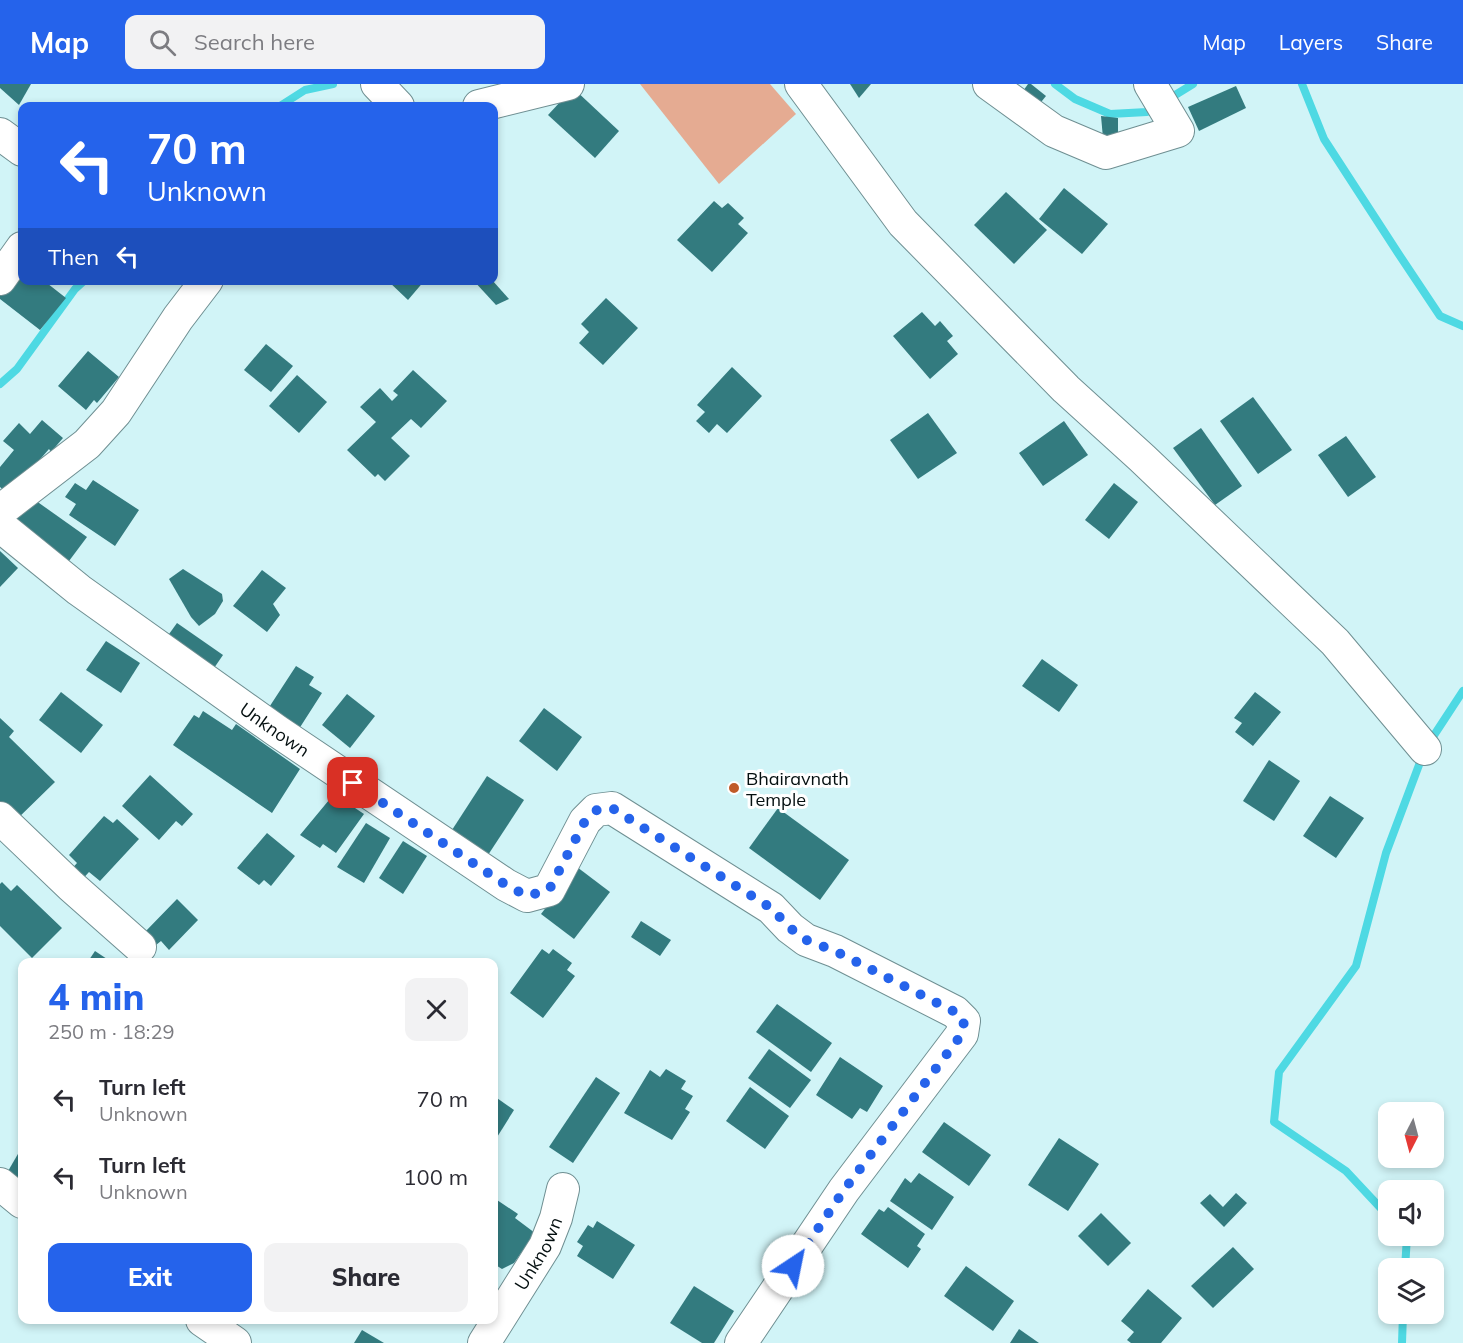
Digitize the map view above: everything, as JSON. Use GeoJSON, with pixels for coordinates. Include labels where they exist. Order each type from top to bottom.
{"type":"FeatureCollection","features":[{"type":"Feature","properties":{"kind":"street"},"geometry":{"type":"LineString","coordinates":[[377,84],[394,102]]}},
{"type":"Feature","properties":{"kind":"street"},"geometry":{"type":"LineString","coordinates":[[495,102],[568,84]]}},
{"type":"Feature","properties":{"kind":"street"},"geometry":{"type":"LineString","coordinates":[[801,84],[903,223],[1066,389],[1142,458],[1335,642],[1425,749]]}},
{"type":"Feature","properties":{"kind":"street"},"geometry":{"type":"LineString","coordinates":[[989,84],[1054,131],[1106,153],[1178,131],[1151,86]]}},
{"type":"Feature","properties":{"kind":"street"},"geometry":{"type":"LineString","coordinates":[[0,134],[18,147]]}},
{"type":"Feature","properties":{"kind":"street"},"geometry":{"type":"LineString","coordinates":[[0,279],[18,254]]}},
{"type":"Feature","properties":{"kind":"street"},"geometry":{"type":"LineString","coordinates":[[0,511],[87,444],[102,428],[116,412],[178,318],[203,285]]}},
{"type":"Feature","properties":{"kind":"street","name":"Unknown"},"geometry":{"type":"LineString","coordinates":[[0,526],[79,590],[277,731],[506,885],[527,896],[549,890],[585,821],[597,810],[612,808],[771,908],[790,928],[806,940],[835,951],[955,1012],[964,1021],[962,1034],[844,1190],[741,1343]]}},
{"type":"Feature","properties":{"kind":"street"},"geometry":{"type":"LineString","coordinates":[[0,818],[71,886],[140,947]]}},
{"type":"Feature","properties":{"kind":"street"},"geometry":{"type":"LineString","coordinates":[[0,1184],[18,1199]]}},
{"type":"Feature","properties":{"kind":"street","name":"Unknown"},"geometry":{"type":"LineString","coordinates":[[498,1321],[545,1246],[556,1218],[563,1189]]}},
{"type":"Feature","properties":{"kind":"street"},"geometry":{"type":"LineString","coordinates":[[208,1324],[235,1343]]}},
{"type":"Feature","properties":{"kind":"street","name":"Unknown"},"geometry":{"type":"LineString","coordinates":[[484,1343],[496,1324]]}},
{"type":"Feature","properties":{"kind":"shaded area"},"geometry":{"type":"Polygon","coordinates":[[[640,84],[770,84],[796,114],[719,184],[640,84]]]}},
{"type":"Feature","properties":{"kind":"building"},"geometry":{"type":"Polygon","coordinates":[[[0,84],[31,84],[18,104],[0,88],[0,84]]]}},
{"type":"Feature","properties":{"kind":"building"},"geometry":{"type":"Polygon","coordinates":[[[850,84],[871,84],[859,98],[850,84]]]}},
{"type":"Feature","properties":{"kind":"building"},"geometry":{"type":"Polygon","coordinates":[[[1028,84],[1046,96],[1037,107],[1021,94],[1028,84]]]}},
{"type":"Feature","properties":{"kind":"building"},"geometry":{"type":"Polygon","coordinates":[[[1236,86],[1246,108],[1199,131],[1188,107],[1236,86]]]}},
{"type":"Feature","properties":{"kind":"building"},"geometry":{"type":"Polygon","coordinates":[[[573,88],[619,131],[595,158],[548,115],[573,88]]]}},
{"type":"Feature","properties":{"kind":"building"},"geometry":{"type":"Polygon","coordinates":[[[1101,116],[1118,118],[1118,138],[1103,138],[1101,116]]]}},
{"type":"Feature","properties":{"kind":"building"},"geometry":{"type":"Polygon","coordinates":[[[1064,188],[1108,224],[1082,254],[1039,219],[1064,188]]]}},
{"type":"Feature","properties":{"kind":"building"},"geometry":{"type":"Polygon","coordinates":[[[1006,192],[1047,230],[1014,264],[974,225],[1006,192]]]}},
{"type":"Feature","properties":{"kind":"building"},"geometry":{"type":"Polygon","coordinates":[[[714,201],[722,208],[728,203],[744,218],[738,224],[748,233],[712,272],[677,240],[714,201]]]}},
{"type":"Feature","properties":{"kind":"building"},"geometry":{"type":"Polygon","coordinates":[[[18,271],[18,285],[49,285],[66,298],[40,330],[0,299],[0,294],[18,271]]]}},
{"type":"Feature","properties":{"kind":"building"},"geometry":{"type":"Polygon","coordinates":[[[392,285],[421,285],[408,300],[392,285]]]}},
{"type":"Feature","properties":{"kind":"building"},"geometry":{"type":"Polygon","coordinates":[[[478,285],[496,285],[509,299],[496,305],[478,285]]]}},
{"type":"Feature","properties":{"kind":"building"},"geometry":{"type":"Polygon","coordinates":[[[606,298],[638,328],[603,365],[579,343],[589,332],[581,324],[606,298]]]}},
{"type":"Feature","properties":{"kind":"building"},"geometry":{"type":"Polygon","coordinates":[[[922,312],[935,326],[940,321],[953,336],[947,341],[958,354],[930,379],[893,336],[922,312]]]}},
{"type":"Feature","properties":{"kind":"building"},"geometry":{"type":"Polygon","coordinates":[[[266,344],[293,366],[271,392],[244,370],[266,344]]]}},
{"type":"Feature","properties":{"kind":"building"},"geometry":{"type":"Polygon","coordinates":[[[88,351],[119,377],[97,403],[94,400],[86,410],[58,386],[88,351]]]}},
{"type":"Feature","properties":{"kind":"building"},"geometry":{"type":"Polygon","coordinates":[[[732,367],[762,396],[727,433],[717,424],[709,433],[696,421],[705,412],[697,405],[732,367]]]}},
{"type":"Feature","properties":{"kind":"building"},"geometry":{"type":"Polygon","coordinates":[[[413,370],[447,401],[421,428],[411,419],[391,438],[410,456],[385,481],[378,474],[375,477],[347,450],[376,422],[360,407],[380,388],[392,401],[398,395],[393,391],[413,370]]]}},
{"type":"Feature","properties":{"kind":"building"},"geometry":{"type":"Polygon","coordinates":[[[297,375],[327,402],[299,433],[269,406],[297,375]]]}},
{"type":"Feature","properties":{"kind":"building"},"geometry":{"type":"Polygon","coordinates":[[[1253,397],[1292,450],[1258,474],[1220,421],[1253,397]]]}},
{"type":"Feature","properties":{"kind":"building"},"geometry":{"type":"Polygon","coordinates":[[[928,413],[957,453],[918,479],[890,440],[928,413]]]}},
{"type":"Feature","properties":{"kind":"building"},"geometry":{"type":"Polygon","coordinates":[[[42,420],[63,438],[51,452],[49,449],[9,495],[0,487],[0,467],[14,450],[3,441],[19,423],[30,434],[42,420]]]}},
{"type":"Feature","properties":{"kind":"building"},"geometry":{"type":"Polygon","coordinates":[[[1064,421],[1088,455],[1043,486],[1019,453],[1064,421]]]}},
{"type":"Feature","properties":{"kind":"building"},"geometry":{"type":"Polygon","coordinates":[[[1201,428],[1242,486],[1215,505],[1173,448],[1201,428]]]}},
{"type":"Feature","properties":{"kind":"building"},"geometry":{"type":"Polygon","coordinates":[[[1346,436],[1376,477],[1348,497],[1318,455],[1346,436]]]}},
{"type":"Feature","properties":{"kind":"building"},"geometry":{"type":"Polygon","coordinates":[[[93,480],[139,510],[115,546],[69,515],[76,504],[65,497],[75,483],[86,490],[93,480]]]}},
{"type":"Feature","properties":{"kind":"building"},"geometry":{"type":"Polygon","coordinates":[[[1114,483],[1138,502],[1109,539],[1085,520],[1114,483]]]}},
{"type":"Feature","properties":{"kind":"building"},"geometry":{"type":"Polygon","coordinates":[[[32,498],[87,537],[63,569],[9,529],[32,498]]]}},
{"type":"Feature","properties":{"kind":"building"},"geometry":{"type":"Polygon","coordinates":[[[0,551],[18,568],[0,587],[0,551]]]}},
{"type":"Feature","properties":{"kind":"building"},"geometry":{"type":"Polygon","coordinates":[[[183,569],[222,594],[223,601],[215,614],[199,626],[191,617],[169,579],[183,569]]]}},
{"type":"Feature","properties":{"kind":"building"},"geometry":{"type":"Polygon","coordinates":[[[262,570],[286,588],[273,604],[280,615],[267,632],[233,606],[262,570]]]}},
{"type":"Feature","properties":{"kind":"building"},"geometry":{"type":"Polygon","coordinates":[[[177,623],[223,655],[212,671],[164,641],[177,623]]]}},
{"type":"Feature","properties":{"kind":"building"},"geometry":{"type":"Polygon","coordinates":[[[106,641],[140,663],[121,693],[86,670],[106,641]]]}},
{"type":"Feature","properties":{"kind":"building"},"geometry":{"type":"Polygon","coordinates":[[[1042,659],[1078,685],[1059,712],[1022,686],[1042,659]]]}},
{"type":"Feature","properties":{"kind":"building"},"geometry":{"type":"Polygon","coordinates":[[[296,666],[314,677],[309,685],[322,693],[297,732],[266,712],[296,666]]]}},
{"type":"Feature","properties":{"kind":"building"},"geometry":{"type":"Polygon","coordinates":[[[61,692],[103,725],[81,753],[39,720],[61,692]]]}},
{"type":"Feature","properties":{"kind":"building"},"geometry":{"type":"Polygon","coordinates":[[[1255,692],[1281,712],[1253,746],[1235,732],[1242,723],[1234,718],[1255,692]]]}},
{"type":"Feature","properties":{"kind":"building"},"geometry":{"type":"Polygon","coordinates":[[[347,694],[375,716],[350,748],[322,725],[347,694]]]}},
{"type":"Feature","properties":{"kind":"building"},"geometry":{"type":"Polygon","coordinates":[[[544,708],[582,737],[557,771],[519,741],[544,708]]]}},
{"type":"Feature","properties":{"kind":"building"},"geometry":{"type":"Polygon","coordinates":[[[203,711],[232,730],[236,724],[300,769],[272,813],[173,745],[194,715],[199,718],[203,711]]]}},
{"type":"Feature","properties":{"kind":"building"},"geometry":{"type":"Polygon","coordinates":[[[0,718],[14,731],[9,737],[55,782],[13,823],[0,809],[0,718]]]}},
{"type":"Feature","properties":{"kind":"building"},"geometry":{"type":"Polygon","coordinates":[[[1269,760],[1300,781],[1274,821],[1243,801],[1269,760]]]}},
{"type":"Feature","properties":{"kind":"building"},"geometry":{"type":"Polygon","coordinates":[[[150,775],[193,814],[182,826],[176,821],[159,840],[122,806],[150,775]]]}},
{"type":"Feature","properties":{"kind":"building"},"geometry":{"type":"Polygon","coordinates":[[[487,776],[524,800],[488,855],[452,830],[487,776]]]}},
{"type":"Feature","properties":{"kind":"building"},"geometry":{"type":"Polygon","coordinates":[[[334,794],[364,814],[336,853],[323,844],[320,848],[300,835],[334,794]]]}},
{"type":"Feature","properties":{"kind":"building"},"geometry":{"type":"Polygon","coordinates":[[[1330,796],[1364,818],[1336,858],[1303,836],[1330,796]]]}},
{"type":"Feature","properties":{"kind":"building"},"geometry":{"type":"Polygon","coordinates":[[[778,808],[849,860],[820,900],[749,848],[778,808]]]}},
{"type":"Feature","properties":{"kind":"building"},"geometry":{"type":"Polygon","coordinates":[[[104,816],[113,823],[117,819],[139,839],[100,881],[89,872],[79,883],[68,873],[77,863],[69,855],[104,816]]]}},
{"type":"Feature","properties":{"kind":"building"},"geometry":{"type":"Polygon","coordinates":[[[366,823],[390,838],[364,883],[337,867],[366,823]]]}},
{"type":"Feature","properties":{"kind":"building"},"geometry":{"type":"Polygon","coordinates":[[[267,833],[295,856],[271,886],[264,880],[259,885],[237,868],[267,833]]]}},
{"type":"Feature","properties":{"kind":"building"},"geometry":{"type":"Polygon","coordinates":[[[403,841],[427,856],[403,894],[379,878],[403,841]]]}},
{"type":"Feature","properties":{"kind":"building"},"geometry":{"type":"Polygon","coordinates":[[[577,867],[610,892],[574,939],[541,914],[577,867]]]}},
{"type":"Feature","properties":{"kind":"building"},"geometry":{"type":"Polygon","coordinates":[[[2,882],[11,891],[17,885],[62,928],[32,958],[0,926],[0,884],[2,882]]]}},
{"type":"Feature","properties":{"kind":"building"},"geometry":{"type":"Polygon","coordinates":[[[177,899],[198,920],[169,950],[161,941],[156,945],[144,933],[177,899]]]}},
{"type":"Feature","properties":{"kind":"building"},"geometry":{"type":"Polygon","coordinates":[[[641,921],[671,940],[660,956],[631,937],[641,921]]]}},
{"type":"Feature","properties":{"kind":"building"},"geometry":{"type":"Polygon","coordinates":[[[542,949],[549,954],[553,949],[572,963],[567,970],[575,976],[543,1018],[510,993],[542,949]]]}},
{"type":"Feature","properties":{"kind":"building"},"geometry":{"type":"Polygon","coordinates":[[[95,951],[106,958],[90,958],[95,951]]]}},
{"type":"Feature","properties":{"kind":"building"},"geometry":{"type":"Polygon","coordinates":[[[777,1004],[832,1043],[811,1072],[756,1032],[777,1004]]]}},
{"type":"Feature","properties":{"kind":"building"},"geometry":{"type":"Polygon","coordinates":[[[769,1049],[811,1080],[790,1108],[748,1078],[769,1049]]]}},
{"type":"Feature","properties":{"kind":"building"},"geometry":{"type":"Polygon","coordinates":[[[840,1057],[883,1086],[867,1112],[860,1108],[852,1119],[816,1095],[840,1057]]]}},
{"type":"Feature","properties":{"kind":"building"},"geometry":{"type":"Polygon","coordinates":[[[666,1069],[686,1081],[681,1089],[693,1096],[685,1109],[690,1112],[672,1140],[624,1113],[650,1070],[660,1077],[666,1069]]]}},
{"type":"Feature","properties":{"kind":"building"},"geometry":{"type":"Polygon","coordinates":[[[596,1077],[620,1093],[573,1163],[549,1147],[596,1077]]]}},
{"type":"Feature","properties":{"kind":"building"},"geometry":{"type":"Polygon","coordinates":[[[750,1087],[789,1116],[765,1149],[726,1121],[750,1087]]]}},
{"type":"Feature","properties":{"kind":"building"},"geometry":{"type":"Polygon","coordinates":[[[498,1099],[514,1110],[498,1136],[498,1099]]]}},
{"type":"Feature","properties":{"kind":"building"},"geometry":{"type":"Polygon","coordinates":[[[944,1122],[991,1155],[969,1186],[922,1152],[944,1122]]]}},
{"type":"Feature","properties":{"kind":"building"},"geometry":{"type":"Polygon","coordinates":[[[1059,1138],[1099,1164],[1068,1211],[1028,1185],[1059,1138]]]}},
{"type":"Feature","properties":{"kind":"building"},"geometry":{"type":"Polygon","coordinates":[[[18,1154],[18,1187],[4,1178],[18,1154]]]}},
{"type":"Feature","properties":{"kind":"building"},"geometry":{"type":"Polygon","coordinates":[[[919,1173],[954,1197],[932,1230],[890,1201],[905,1178],[911,1183],[919,1173]]]}},
{"type":"Feature","properties":{"kind":"building"},"geometry":{"type":"Polygon","coordinates":[[[1236,1193],[1247,1203],[1224,1227],[1200,1203],[1210,1194],[1223,1207],[1236,1193]]]}},
{"type":"Feature","properties":{"kind":"building"},"geometry":{"type":"Polygon","coordinates":[[[498,1201],[518,1214],[515,1218],[535,1233],[514,1263],[502,1269],[498,1266],[498,1201]]]}},
{"type":"Feature","properties":{"kind":"building"},"geometry":{"type":"Polygon","coordinates":[[[888,1207],[925,1234],[917,1246],[921,1249],[908,1268],[861,1234],[879,1209],[884,1212],[888,1207]]]}},
{"type":"Feature","properties":{"kind":"building"},"geometry":{"type":"Polygon","coordinates":[[[1101,1213],[1131,1243],[1108,1266],[1078,1236],[1101,1213]]]}},
{"type":"Feature","properties":{"kind":"building"},"geometry":{"type":"Polygon","coordinates":[[[597,1221],[635,1245],[613,1279],[577,1256],[583,1246],[577,1242],[588,1225],[593,1228],[597,1221]]]}},
{"type":"Feature","properties":{"kind":"building"},"geometry":{"type":"Polygon","coordinates":[[[1233,1247],[1254,1269],[1213,1308],[1191,1286],[1233,1247]]]}},
{"type":"Feature","properties":{"kind":"building"},"geometry":{"type":"Polygon","coordinates":[[[966,1266],[1014,1301],[993,1331],[944,1296],[966,1266]]]}},
{"type":"Feature","properties":{"kind":"building"},"geometry":{"type":"Polygon","coordinates":[[[694,1286],[734,1311],[714,1343],[702,1343],[670,1323],[694,1286]]]}},
{"type":"Feature","properties":{"kind":"building"},"geometry":{"type":"Polygon","coordinates":[[[1148,1289],[1182,1318],[1161,1343],[1131,1343],[1127,1340],[1134,1332],[1121,1321],[1148,1289]]]}},
{"type":"Feature","properties":{"kind":"building"},"geometry":{"type":"Polygon","coordinates":[[[1019,1329],[1039,1343],[1010,1343],[1019,1329]]]}},
{"type":"Feature","properties":{"kind":"building"},"geometry":{"type":"Polygon","coordinates":[[[362,1330],[384,1343],[354,1343],[362,1330]]]}},
{"type":"Feature","properties":{"kind":"waterway"},"geometry":{"type":"LineString","coordinates":[[286,102],[305,90],[333,84]]}},
{"type":"Feature","properties":{"kind":"waterway"},"geometry":{"type":"LineString","coordinates":[[1055,84],[1075,99],[1110,114],[1147,112],[1156,107]]}},
{"type":"Feature","properties":{"kind":"waterway"},"geometry":{"type":"LineString","coordinates":[[1167,100],[1193,84]]}},
{"type":"Feature","properties":{"kind":"waterway"},"geometry":{"type":"LineString","coordinates":[[1302,84],[1324,139],[1398,253],[1440,316],[1463,326]]}},
{"type":"Feature","properties":{"kind":"waterway"},"geometry":{"type":"LineString","coordinates":[[0,384],[17,369],[79,285]]}},
{"type":"Feature","properties":{"kind":"waterway"},"geometry":{"type":"LineString","coordinates":[[1378,1205],[1346,1171],[1274,1122],[1279,1072],[1356,966],[1386,853],[1425,749],[1463,691]]}},
{"type":"Feature","properties":{"kind":"waterway"},"geometry":{"type":"LineString","coordinates":[[1406,1246],[1406,1258]]}},
{"type":"Feature","properties":{"kind":"waterway"},"geometry":{"type":"LineString","coordinates":[[1402,1343],[1403,1324]]}},
{"type":"Feature","properties":{"kind":"place","name":"Bhairavnath Temple"},"geometry":{"type":"Point","coordinates":[734,788]}},
{"type":"Feature","properties":{"kind":"route"},"geometry":{"type":"LineString","coordinates":[[353,783],[506,885],[527,896],[549,890],[585,821],[597,810],[612,808],[771,908],[790,928],[806,940],[835,951],[955,1012],[964,1021],[962,1034],[844,1190],[793,1266]]}}]}
